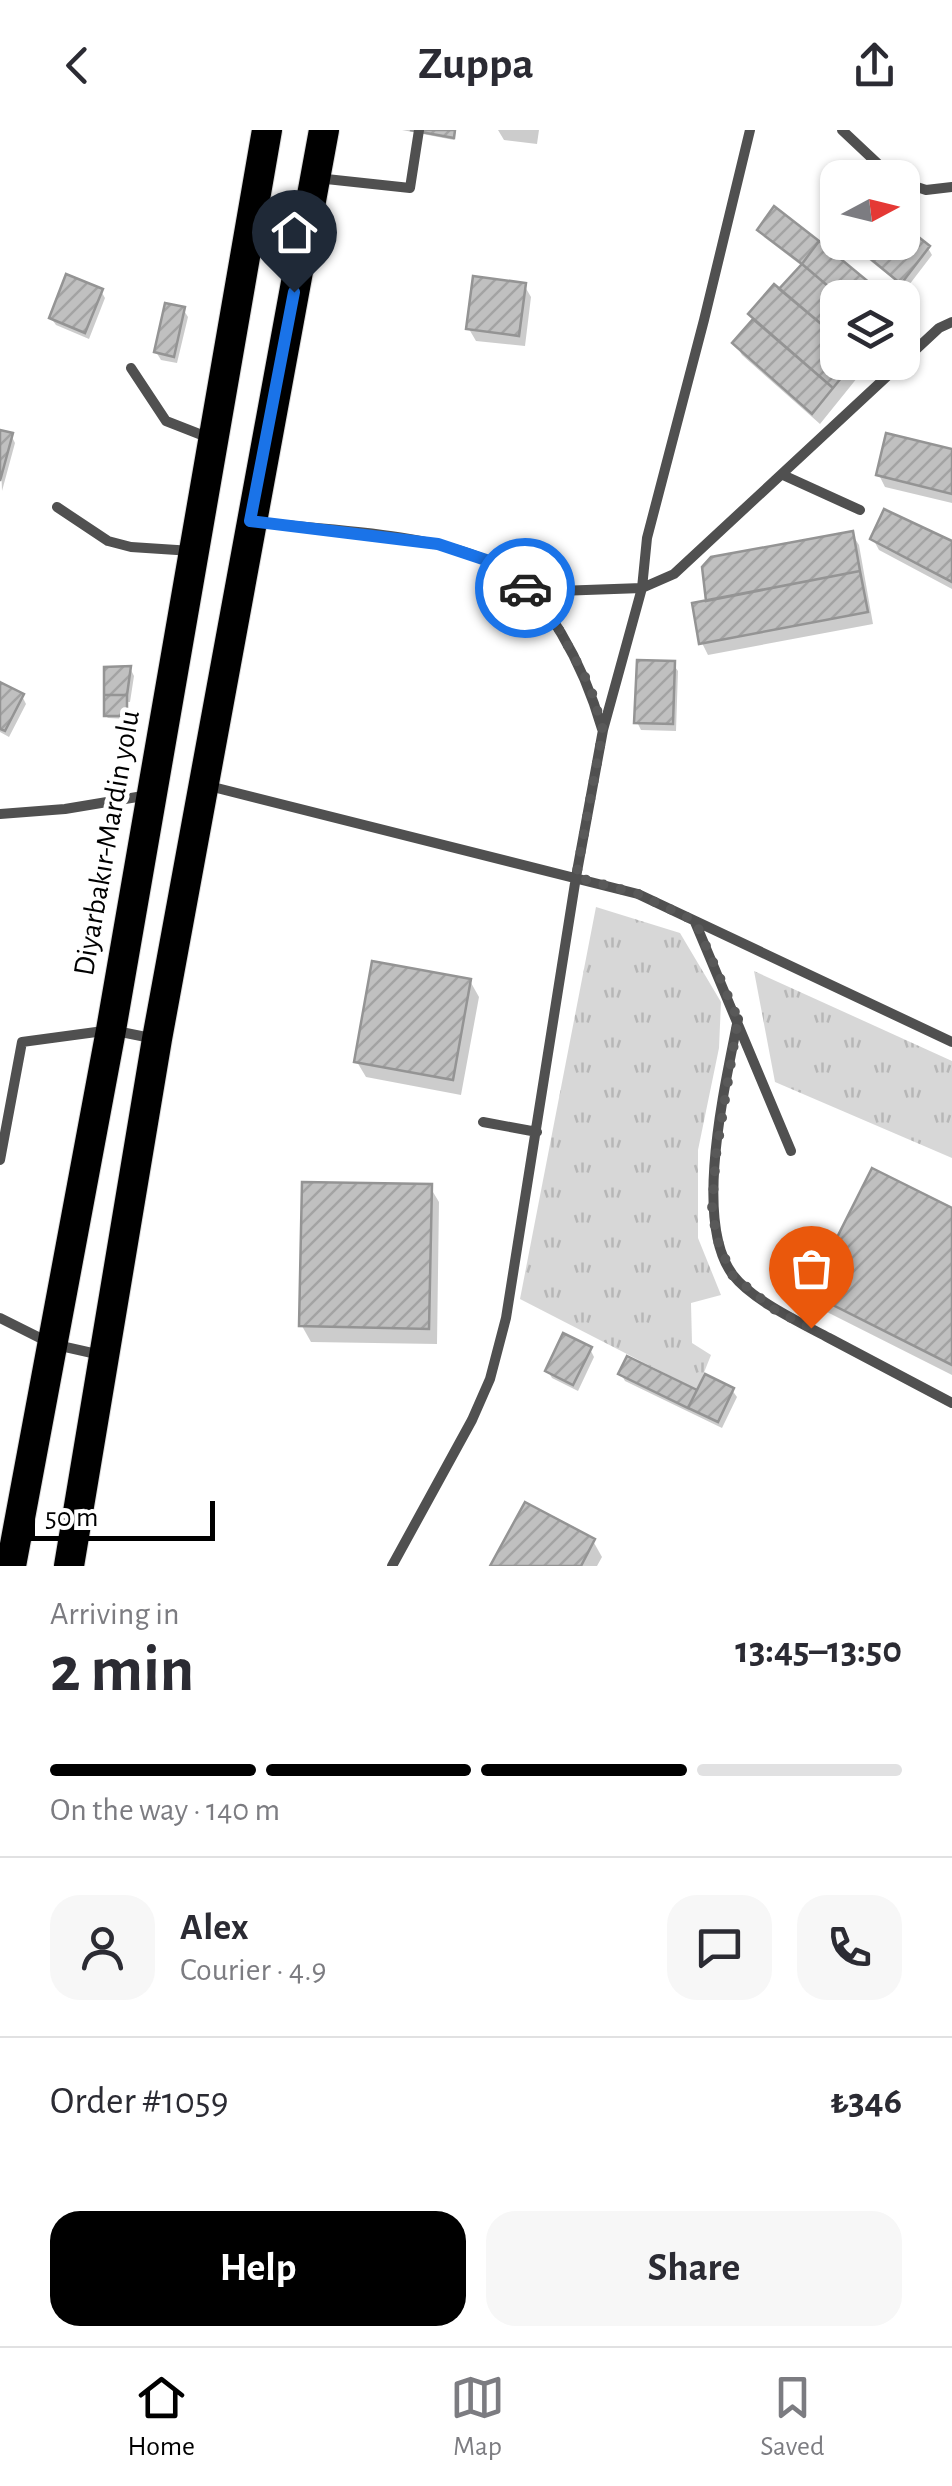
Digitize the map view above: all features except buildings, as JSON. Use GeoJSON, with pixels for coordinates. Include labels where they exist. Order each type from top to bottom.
{"type":"FeatureCollection","features":[{"type":"Feature","properties":{"kind":"highway","name":"Diyarbakır-Mardin yolu"},"geometry":{"type":"LineString","coordinates":[[11,1566],[111,1030],[268,130]]}},
{"type":"Feature","properties":{"kind":"highway"},"geometry":{"type":"LineString","coordinates":[[70,1566],[157,1039],[324,130]]}},
{"type":"Feature","properties":{"kind":"lane"},"geometry":{"type":"LineString","coordinates":[[316,178],[410,188],[418,130]]}},
{"type":"Feature","properties":{"kind":"lane"},"geometry":{"type":"LineString","coordinates":[[392,1566],[472,1420],[490,1379],[506,1318],[603,730],[642,588],[646,538],[750,130]]}},
{"type":"Feature","properties":{"kind":"lane"},"geometry":{"type":"LineString","coordinates":[[842,130],[874,160]]}},
{"type":"Feature","properties":{"kind":"lane"},"geometry":{"type":"LineString","coordinates":[[920,188],[952,188]]}},
{"type":"Feature","properties":{"kind":"lane"},"geometry":{"type":"LineString","coordinates":[[530,592],[642,588],[674,574],[939,328],[952,322]]}},
{"type":"Feature","properties":{"kind":"lane"},"geometry":{"type":"LineString","coordinates":[[131,368],[166,422],[213,440]]}},
{"type":"Feature","properties":{"kind":"lane"},"geometry":{"type":"LineString","coordinates":[[784,475],[860,510]]}},
{"type":"Feature","properties":{"kind":"lane"},"geometry":{"type":"LineString","coordinates":[[57,507],[108,541],[132,547],[193,551]]}},
{"type":"Feature","properties":{"kind":"lane"},"geometry":{"type":"LineString","coordinates":[[250,521],[438,544],[492,562],[530,592],[556,624],[590,686],[603,730]]}},
{"type":"Feature","properties":{"kind":"lane"},"geometry":{"type":"LineString","coordinates":[[203,785],[638,894],[952,1042]]}},
{"type":"Feature","properties":{"kind":"lane"},"geometry":{"type":"LineString","coordinates":[[0,814],[65,809],[150,795]]}},
{"type":"Feature","properties":{"kind":"lane"},"geometry":{"type":"LineString","coordinates":[[695,921],[791,1151]]}},
{"type":"Feature","properties":{"kind":"lane"},"geometry":{"type":"LineString","coordinates":[[738,1019],[716,1155],[712,1209],[717,1239],[732,1275],[775,1310],[952,1403]]}},
{"type":"Feature","properties":{"kind":"lane"},"geometry":{"type":"LineString","coordinates":[[0,1160],[22,1042],[111,1030],[157,1039]]}},
{"type":"Feature","properties":{"kind":"lane"},"geometry":{"type":"LineString","coordinates":[[483,1122],[538,1132]]}},
{"type":"Feature","properties":{"kind":"lane"},"geometry":{"type":"LineString","coordinates":[[0,1318],[52,1344],[104,1356]]}},
{"type":"Feature","properties":{"kind":"green space"},"geometry":{"type":"Polygon","coordinates":[[[596,907],[680,933],[721,1002],[719,1048],[698,1150],[698,1238],[721,1295],[691,1303],[692,1343],[711,1355],[697,1390],[520,1299],[596,907]]]}},
{"type":"Feature","properties":{"kind":"green space"},"geometry":{"type":"Polygon","coordinates":[[[754,971],[952,1061],[952,1158],[775,1082],[754,971]]]}},
{"type":"Feature","properties":{"kind":"way so far"},"geometry":{"type":"LineString","coordinates":[[525,588],[556,624],[590,686],[603,730],[576,877],[638,894],[695,921],[738,1019],[716,1155],[712,1209],[717,1239],[732,1275],[775,1310],[811,1328]]}},
{"type":"Feature","properties":{"kind":"route"},"geometry":{"type":"LineString","coordinates":[[294,292],[250,521],[438,544],[492,562],[525,588]]}}]}
